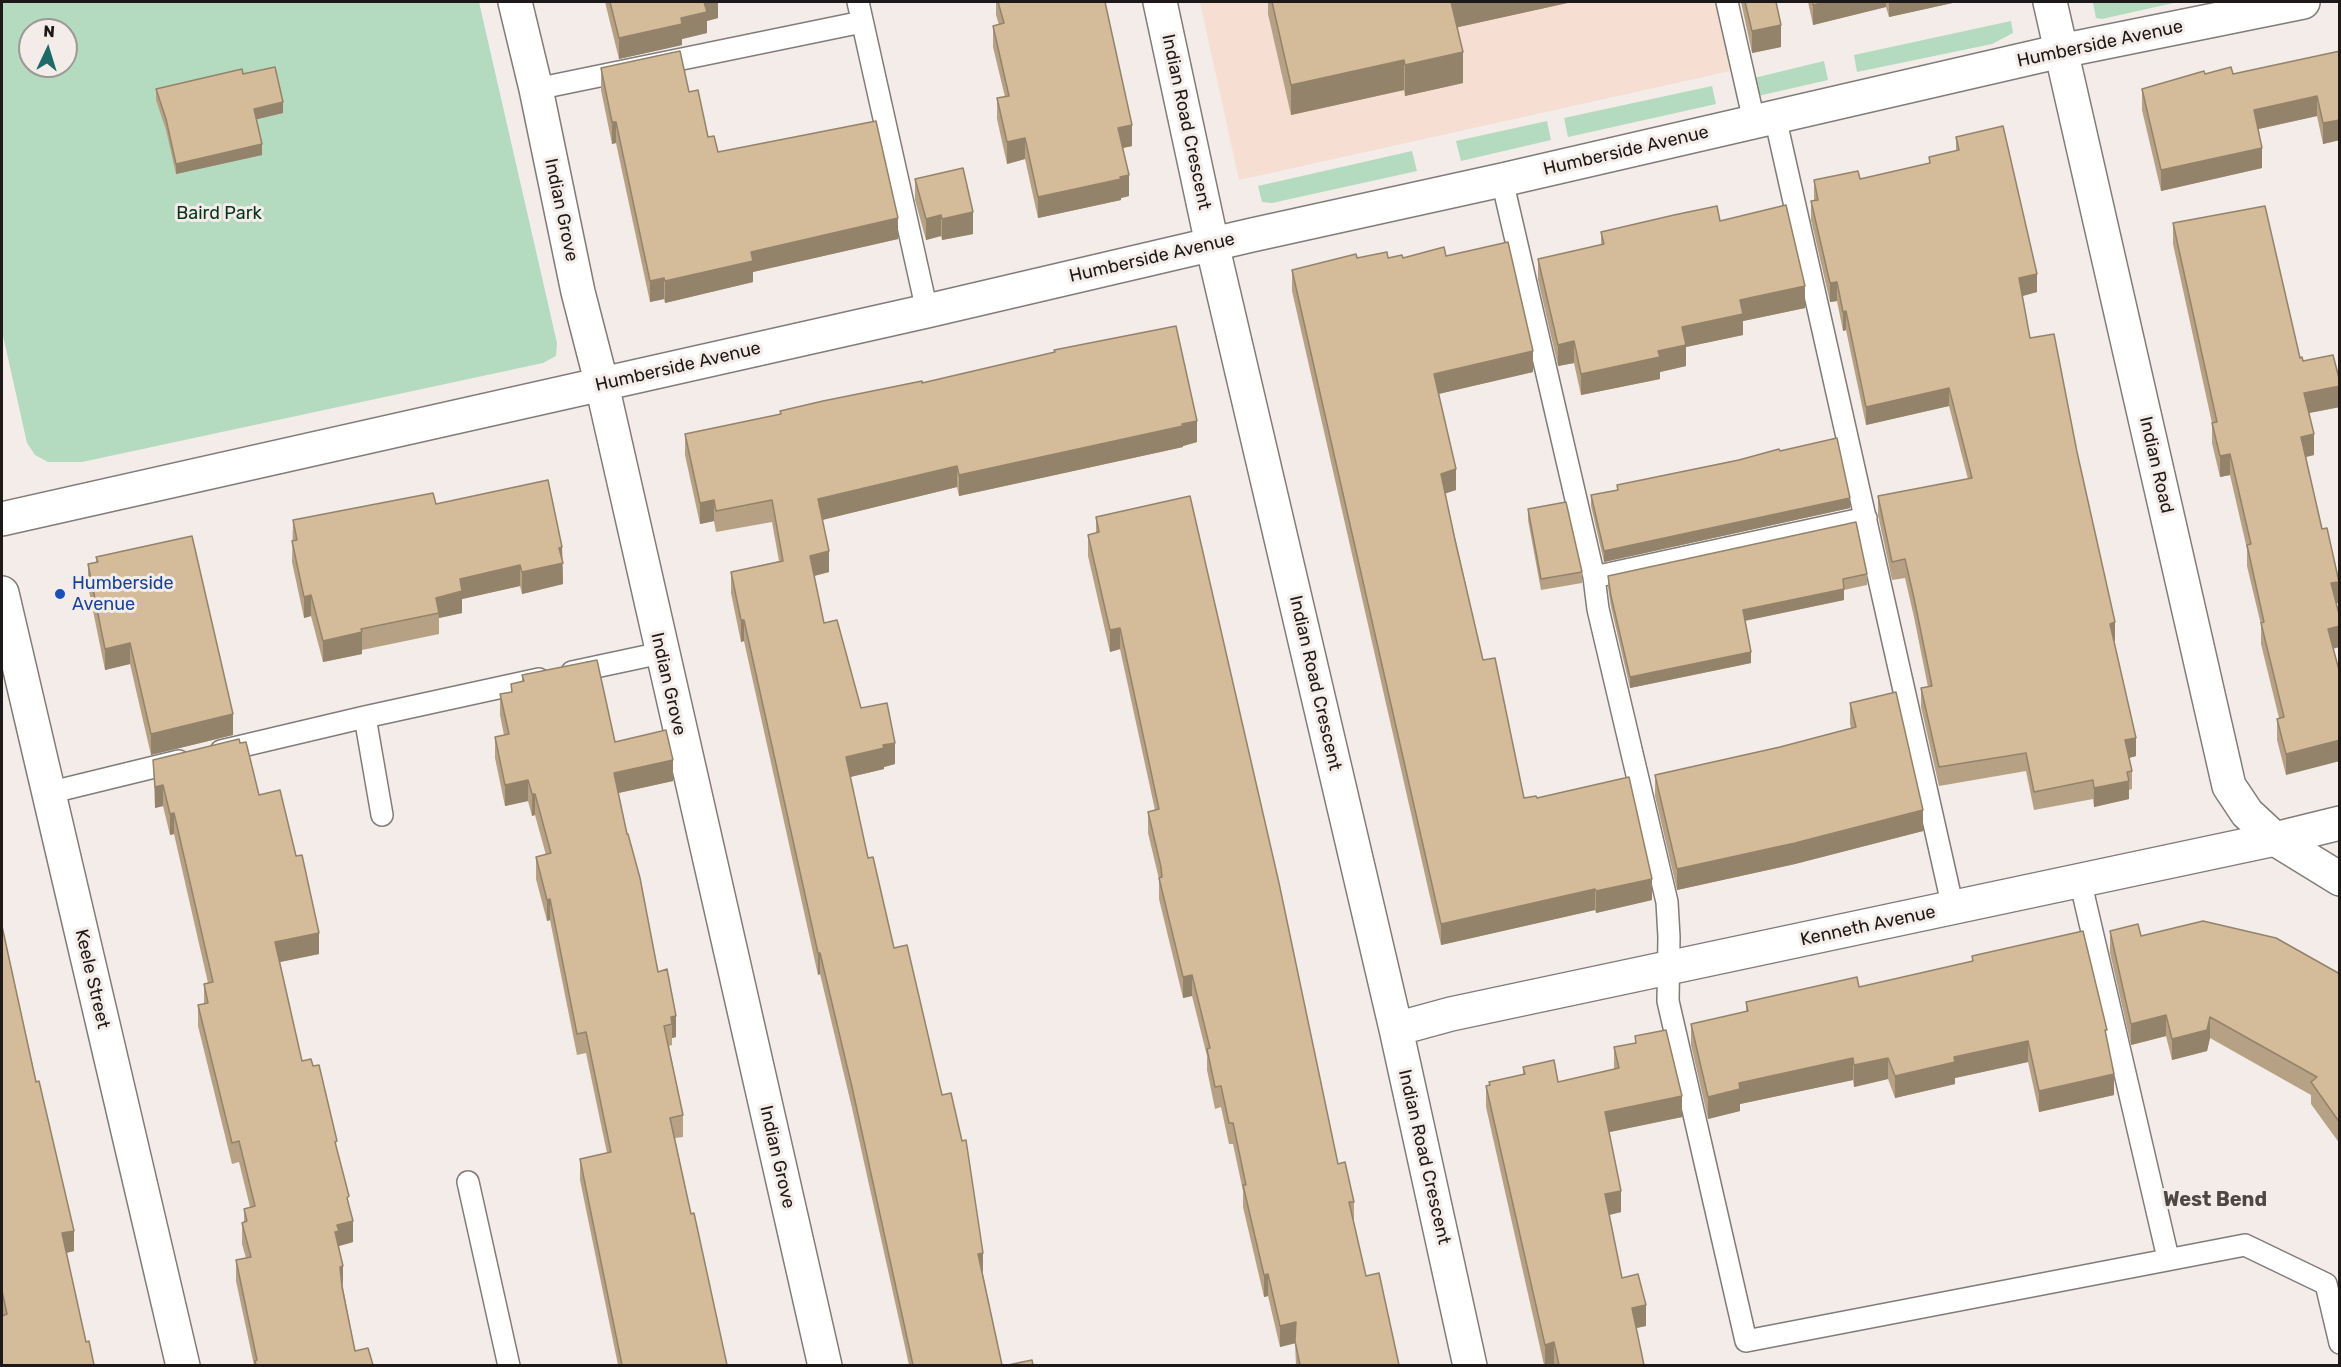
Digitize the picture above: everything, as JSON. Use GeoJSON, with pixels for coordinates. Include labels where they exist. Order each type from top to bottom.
{"type":"FeatureCollection","features":[{"type":"Feature","properties":{"kind":"street","name":"Indian Grove"},"geometry":{"type":"LineString","coordinates":[[515,2],[536,89],[578,292],[602,385],[661,653],[825,1365]]}},
{"type":"Feature","properties":{"kind":"street","name":"Indian Road Crescent"},"geometry":{"type":"LineString","coordinates":[[1160,2],[1212,244],[1396,1029],[1470,1365]]}},
{"type":"Feature","properties":{"kind":"street","name":"Indian Road"},"geometry":{"type":"LineString","coordinates":[[2050,2],[2229,786],[2247,813],[2275,839],[2340,879]]}},
{"type":"Feature","properties":{"kind":"street","name":"Humberside Avenue"},"geometry":{"type":"LineString","coordinates":[[2,519],[602,385],[2061,51],[2303,2]]}},
{"type":"Feature","properties":{"kind":"street","name":"Keele Street"},"geometry":{"type":"LineString","coordinates":[[2,593],[183,1365]]}},
{"type":"Feature","properties":{"kind":"street","name":"Kenneth Avenue"},"geometry":{"type":"LineString","coordinates":[[1396,1029],[1452,1014],[2275,839],[2340,823]]}},
{"type":"Feature","properties":{"kind":"lane"},"geometry":{"type":"LineString","coordinates":[[858,2],[927,311]]}},
{"type":"Feature","properties":{"kind":"lane"},"geometry":{"type":"LineString","coordinates":[[1727,2],[1764,119],[1866,518],[1953,908]]}},
{"type":"Feature","properties":{"kind":"lane"},"geometry":{"type":"LineString","coordinates":[[536,89],[862,22]]}},
{"type":"Feature","properties":{"kind":"lane"},"geometry":{"type":"LineString","coordinates":[[1502,180],[1666,902],[1668,1001],[1746,1341],[2245,1245],[2326,1284],[2340,1343]]}},
{"type":"Feature","properties":{"kind":"lane"},"geometry":{"type":"LineString","coordinates":[[1594,577],[1866,518]]}},
{"type":"Feature","properties":{"kind":"lane"},"geometry":{"type":"LineString","coordinates":[[48,793],[365,717],[661,653]]}},
{"type":"Feature","properties":{"kind":"lane"},"geometry":{"type":"LineString","coordinates":[[365,717],[382,815]]}},
{"type":"Feature","properties":{"kind":"lane"},"geometry":{"type":"LineString","coordinates":[[2080,880],[2168,1258]]}},
{"type":"Feature","properties":{"kind":"lane"},"geometry":{"type":"LineString","coordinates":[[468,1182],[509,1365]]}},
{"type":"Feature","properties":{"kind":"shaded area"},"geometry":{"type":"Polygon","coordinates":[[[1200,2],[1719,2],[1735,70],[1239,180],[1200,2]]]}},
{"type":"Feature","properties":{"kind":"green space","name":"Baird Park"},"geometry":{"type":"Polygon","coordinates":[[[2,2],[479,2],[557,343],[556,356],[543,363],[82,462],[48,462],[35,455],[27,443],[2,331],[2,2]]]}},
{"type":"Feature","properties":{"kind":"green space"},"geometry":{"type":"Polygon","coordinates":[[[2178,2],[2102,19],[2096,18],[2093,3],[2178,2]]]}},
{"type":"Feature","properties":{"kind":"green space"},"geometry":{"type":"Polygon","coordinates":[[[2011,21],[2013,33],[1992,44],[1857,72],[1854,55],[2011,21]]]}},
{"type":"Feature","properties":{"kind":"green space"},"geometry":{"type":"Polygon","coordinates":[[[1824,61],[1828,80],[1758,96],[1754,78],[1824,61]]]}},
{"type":"Feature","properties":{"kind":"green space"},"geometry":{"type":"Polygon","coordinates":[[[1712,86],[1716,104],[1568,137],[1564,118],[1712,86]]]}},
{"type":"Feature","properties":{"kind":"green space"},"geometry":{"type":"Polygon","coordinates":[[[1547,121],[1551,140],[1461,161],[1456,141],[1547,121]]]}},
{"type":"Feature","properties":{"kind":"green space"},"geometry":{"type":"Polygon","coordinates":[[[1412,151],[1417,171],[1272,203],[1262,202],[1258,186],[1412,151]]]}},
{"type":"Feature","properties":{"kind":"building"},"geometry":{"type":"Polygon","coordinates":[[[610,2],[704,2],[707,12],[681,18],[682,24],[619,38],[610,2]]]}},
{"type":"Feature","properties":{"kind":"building"},"geometry":{"type":"Polygon","coordinates":[[[998,2],[1105,2],[1132,125],[1118,128],[1129,175],[1120,177],[1121,179],[1038,197],[1025,138],[1007,142],[997,98],[1009,96],[993,26],[1004,23],[998,2]]]}},
{"type":"Feature","properties":{"kind":"building"},"geometry":{"type":"Polygon","coordinates":[[[1272,2],[1451,2],[1463,52],[1405,65],[1404,60],[1291,85],[1272,2]]]}},
{"type":"Feature","properties":{"kind":"building"},"geometry":{"type":"Polygon","coordinates":[[[1745,2],[1776,2],[1781,25],[1752,31],[1745,2]]]}},
{"type":"Feature","properties":{"kind":"building"},"geometry":{"type":"Polygon","coordinates":[[[680,51],[689,92],[698,90],[708,137],[714,136],[718,152],[876,121],[898,218],[751,252],[753,261],[665,281],[664,278],[650,281],[616,122],[612,122],[601,68],[680,51]]]}},
{"type":"Feature","properties":{"kind":"building"},"geometry":{"type":"Polygon","coordinates":[[[2340,51],[2340,120],[2323,123],[2317,96],[2254,110],[2262,148],[2161,170],[2142,89],[2204,71],[2205,74],[2231,67],[2233,74],[2340,51]]]}},
{"type":"Feature","properties":{"kind":"building"},"geometry":{"type":"Polygon","coordinates":[[[275,67],[283,102],[254,109],[262,144],[176,164],[166,119],[156,89],[242,69],[243,74],[275,67]]]}},
{"type":"Feature","properties":{"kind":"building"},"geometry":{"type":"Polygon","coordinates":[[[2003,126],[2037,274],[2019,278],[2030,338],[2054,334],[2077,452],[2115,622],[2110,624],[2136,738],[2125,740],[2132,771],[2127,772],[2129,781],[2094,788],[2093,780],[2034,792],[2026,753],[1939,767],[1921,688],[1932,686],[1914,598],[1905,559],[1892,562],[1878,496],[1972,478],[1949,388],[1866,407],[1846,311],[1843,312],[1837,282],[1830,283],[1811,201],[1818,200],[1814,180],[1858,171],[1860,179],[1930,163],[1929,157],[1959,150],[1956,137],[2003,126]]]}},
{"type":"Feature","properties":{"kind":"building"},"geometry":{"type":"Polygon","coordinates":[[[963,168],[973,212],[942,219],[941,215],[926,219],[915,179],[963,168]]]}},
{"type":"Feature","properties":{"kind":"building"},"geometry":{"type":"Polygon","coordinates":[[[1786,205],[1805,286],[1740,300],[1743,314],[1682,327],[1686,345],[1658,351],[1660,357],[1581,374],[1574,341],[1558,345],[1538,259],[1604,244],[1601,232],[1674,215],[1717,206],[1720,221],[1786,205]]]}},
{"type":"Feature","properties":{"kind":"building"},"geometry":{"type":"Polygon","coordinates":[[[2265,206],[2300,358],[2302,357],[2303,361],[2333,355],[2340,382],[2340,386],[2304,393],[2314,434],[2301,437],[2322,529],[2327,528],[2339,582],[2331,583],[2340,626],[2328,629],[2340,674],[2340,740],[2286,754],[2277,719],[2284,717],[2261,623],[2264,622],[2247,545],[2251,544],[2230,454],[2220,456],[2212,423],[2217,422],[2173,223],[2265,206]]]}},
{"type":"Feature","properties":{"kind":"building"},"geometry":{"type":"Polygon","coordinates":[[[1508,242],[1533,351],[1434,374],[1456,469],[1441,474],[1455,540],[1483,660],[1495,658],[1524,798],[1536,796],[1537,798],[1629,777],[1652,879],[1596,891],[1595,889],[1441,924],[1292,270],[1356,254],[1357,258],[1387,252],[1388,258],[1402,255],[1403,258],[1444,247],[1446,256],[1508,242]]]}},
{"type":"Feature","properties":{"kind":"building"},"geometry":{"type":"Polygon","coordinates":[[[1176,326],[1197,421],[959,475],[957,466],[818,499],[829,551],[810,556],[824,623],[837,620],[861,708],[887,703],[895,743],[846,757],[868,858],[873,857],[894,948],[907,945],[942,1095],[951,1093],[962,1141],[966,1140],[983,1253],[978,1254],[1002,1365],[913,1365],[852,1087],[820,953],[818,953],[744,620],[741,620],[731,572],[783,561],[772,500],[716,511],[714,500],[700,503],[685,434],[781,414],[780,411],[823,401],[922,381],[922,383],[1055,352],[1054,350],[1176,326]]]}},
{"type":"Feature","properties":{"kind":"building"},"geometry":{"type":"Polygon","coordinates":[[[1837,438],[1850,498],[1604,551],[1591,495],[1618,490],[1617,485],[1837,438]]]}},
{"type":"Feature","properties":{"kind":"building"},"geometry":{"type":"Polygon","coordinates":[[[548,480],[562,547],[559,548],[563,563],[522,572],[520,565],[460,579],[462,591],[436,598],[439,613],[361,629],[362,632],[323,641],[311,595],[304,597],[292,541],[297,540],[293,520],[433,493],[436,504],[548,480]]]}},
{"type":"Feature","properties":{"kind":"building"},"geometry":{"type":"Polygon","coordinates":[[[1190,496],[1279,883],[1338,1164],[1345,1162],[1354,1202],[1349,1202],[1366,1276],[1379,1273],[1399,1365],[1300,1365],[1295,1341],[1296,1322],[1280,1326],[1268,1274],[1264,1275],[1243,1185],[1246,1185],[1233,1123],[1229,1123],[1221,1086],[1215,1087],[1207,1049],[1210,1048],[1192,975],[1183,977],[1159,878],[1162,877],[1161,867],[1148,812],[1159,809],[1120,628],[1110,630],[1088,535],[1099,532],[1096,517],[1190,496]]]}},
{"type":"Feature","properties":{"kind":"building"},"geometry":{"type":"Polygon","coordinates":[[[1566,502],[1582,572],[1541,579],[1528,509],[1566,502]]]}},
{"type":"Feature","properties":{"kind":"building"},"geometry":{"type":"Polygon","coordinates":[[[1856,522],[1867,574],[1843,579],[1844,589],[1743,610],[1751,652],[1630,677],[1608,576],[1856,522]]]}},
{"type":"Feature","properties":{"kind":"building"},"geometry":{"type":"Polygon","coordinates":[[[192,536],[233,714],[151,734],[130,643],[105,649],[88,564],[98,562],[96,557],[192,536]]]}},
{"type":"Feature","properties":{"kind":"building"},"geometry":{"type":"Polygon","coordinates":[[[597,660],[615,742],[666,730],[673,760],[614,773],[627,834],[640,878],[658,972],[667,969],[676,1016],[671,1017],[672,1024],[664,1026],[683,1115],[670,1118],[691,1214],[694,1213],[727,1365],[622,1365],[580,1159],[611,1152],[586,1032],[577,1034],[550,899],[547,900],[536,857],[551,853],[535,794],[532,794],[528,780],[505,785],[495,737],[509,734],[500,694],[512,692],[511,684],[524,681],[522,675],[597,660]]]}},
{"type":"Feature","properties":{"kind":"building"},"geometry":{"type":"Polygon","coordinates":[[[1896,692],[1923,810],[1795,843],[1677,869],[1655,775],[1780,747],[1856,727],[1850,703],[1896,692]]]}},
{"type":"Feature","properties":{"kind":"building"},"geometry":{"type":"Polygon","coordinates":[[[239,739],[240,743],[246,742],[259,795],[280,790],[296,856],[302,855],[319,933],[275,942],[302,1061],[311,1059],[313,1066],[319,1065],[337,1141],[335,1142],[353,1221],[337,1225],[339,1231],[335,1232],[343,1266],[340,1267],[342,1287],[355,1351],[368,1348],[373,1365],[256,1365],[255,1361],[257,1360],[236,1260],[251,1257],[242,1223],[247,1221],[244,1209],[255,1206],[239,1141],[232,1143],[198,1005],[208,1003],[204,984],[213,982],[174,813],[170,814],[163,785],[155,787],[153,760],[239,739]]]}},
{"type":"Feature","properties":{"kind":"building"},"geometry":{"type":"Polygon","coordinates":[[[2203,921],[2276,938],[2340,974],[2340,1123],[2311,1082],[2317,1077],[2210,1017],[2207,1030],[2172,1039],[2166,1015],[2131,1024],[2110,931],[2138,924],[2141,936],[2203,921]]]}},
{"type":"Feature","properties":{"kind":"building"},"geometry":{"type":"Polygon","coordinates":[[[2,926],[36,1082],[39,1081],[74,1231],[62,1233],[86,1342],[89,1341],[94,1365],[2,1365],[2,1316],[7,1314],[2,1291],[2,926]]]}},
{"type":"Feature","properties":{"kind":"building"},"geometry":{"type":"Polygon","coordinates":[[[2083,931],[2107,1030],[2105,1030],[2114,1074],[2039,1091],[2028,1041],[1954,1057],[1955,1062],[1895,1076],[1888,1058],[1854,1065],[1853,1058],[1739,1083],[1740,1089],[1708,1097],[1691,1024],[1748,1011],[1746,1002],[1857,977],[1859,987],[1973,961],[1972,956],[2083,931]]]}},
{"type":"Feature","properties":{"kind":"building"},"geometry":{"type":"Polygon","coordinates":[[[1666,1030],[1682,1096],[1605,1112],[1621,1191],[1605,1194],[1622,1278],[1638,1274],[1646,1305],[1632,1308],[1644,1365],[1559,1365],[1554,1342],[1545,1345],[1486,1086],[1490,1085],[1489,1082],[1525,1074],[1523,1067],[1554,1060],[1558,1082],[1619,1068],[1614,1047],[1636,1043],[1635,1036],[1666,1030]]]}},
{"type":"Feature","properties":{"kind":"building"},"geometry":{"type":"Polygon","coordinates":[[[1032,1360],[1033,1365],[1008,1365],[1032,1360]]]}},
{"type":"Feature","properties":{"kind":"place","name":"Humberside Avenue"},"geometry":{"type":"Point","coordinates":[60,594]}},
{"type":"Feature","properties":{"kind":"district","name":"West Bend"},"geometry":{"type":"Point","coordinates":[2215,1200]}}]}
